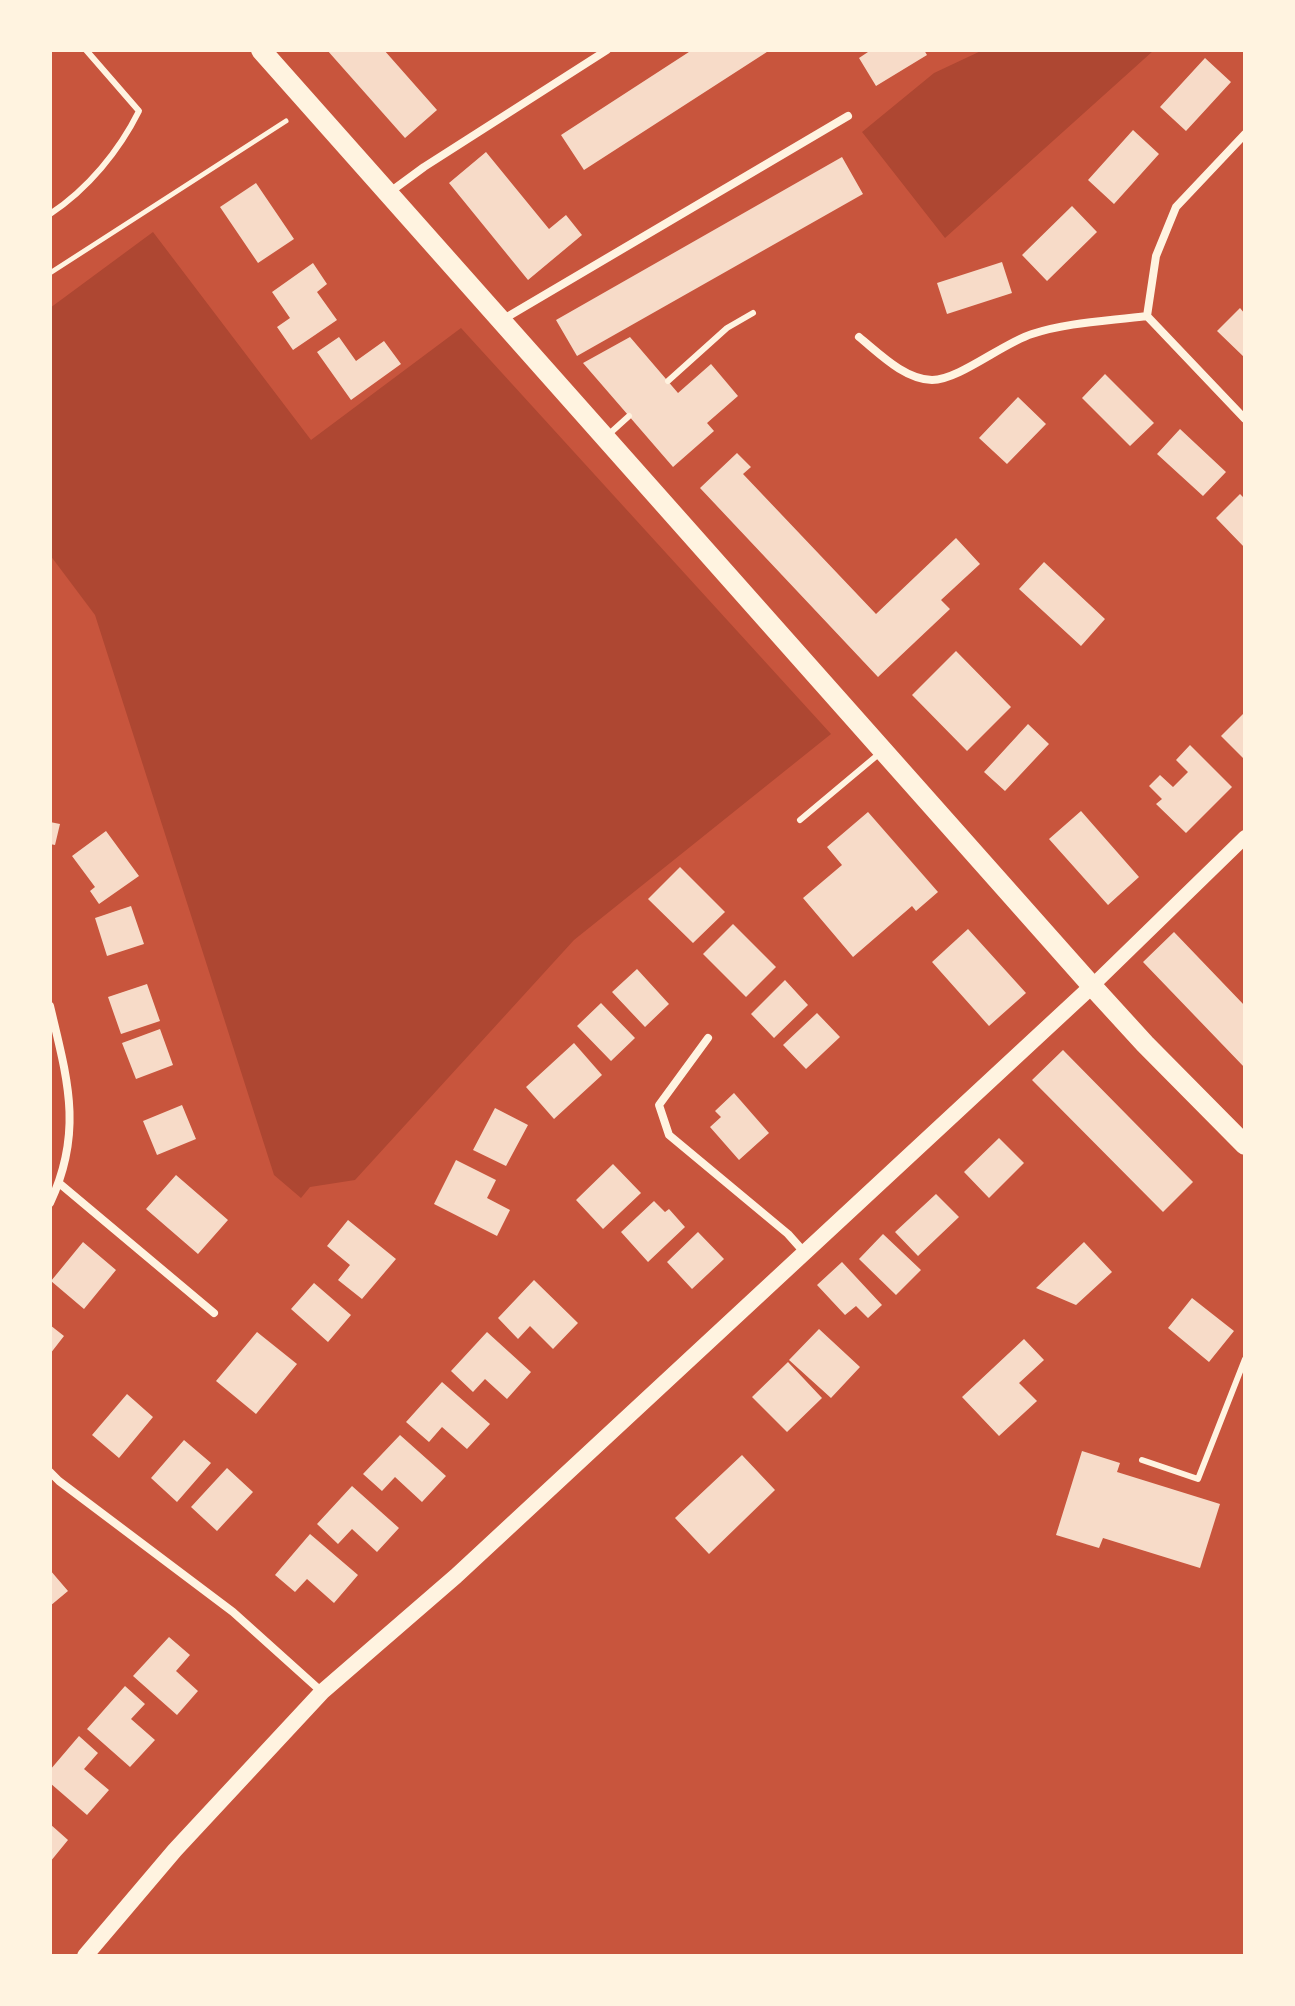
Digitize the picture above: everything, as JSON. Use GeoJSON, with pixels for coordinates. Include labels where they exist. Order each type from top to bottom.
{"type":"FeatureCollection","features":[{"type":"Feature","properties":{"kind":"main road"},"geometry":{"type":"LineString","coordinates":[[261,50],[1092,986],[1245,1145]]}},
{"type":"Feature","properties":{"kind":"main road"},"geometry":{"type":"LineString","coordinates":[[85,1956],[175,1850],[322,1692],[456,1576],[1092,986]]}},
{"type":"Feature","properties":{"kind":"street"},"geometry":{"type":"LineString","coordinates":[[389,193],[424,167],[607,50]]}},
{"type":"Feature","properties":{"kind":"street"},"geometry":{"type":"LineString","coordinates":[[502,320],[848,116]]}},
{"type":"Feature","properties":{"kind":"street"},"geometry":{"type":"LineString","coordinates":[[1147,316],[1156,256],[1176,207],[1245,134]]}},
{"type":"Feature","properties":{"kind":"street"},"geometry":{"type":"LineString","coordinates":[[859,337],[896,367],[933,380],[953,374],[1034,333],[1147,316]]}},
{"type":"Feature","properties":{"kind":"street"},"geometry":{"type":"LineString","coordinates":[[1147,316],[1245,419]]}},
{"type":"Feature","properties":{"kind":"street"},"geometry":{"type":"LineString","coordinates":[[1092,986],[1245,837]]}},
{"type":"Feature","properties":{"kind":"street"},"geometry":{"type":"LineString","coordinates":[[50,1006],[67,1075],[71,1132],[59,1183],[50,1203]]}},
{"type":"Feature","properties":{"kind":"street"},"geometry":{"type":"LineString","coordinates":[[708,1038],[659,1105],[669,1135],[788,1234],[804,1252]]}},
{"type":"Feature","properties":{"kind":"street"},"geometry":{"type":"LineString","coordinates":[[59,1183],[214,1313]]}},
{"type":"Feature","properties":{"kind":"street"},"geometry":{"type":"LineString","coordinates":[[50,1472],[233,1612],[322,1692]]}},
{"type":"Feature","properties":{"kind":"street"},"geometry":{"type":"LineString","coordinates":[[50,1489],[59,1481]]}},
{"type":"Feature","properties":{"kind":"lane"},"geometry":{"type":"LineString","coordinates":[[50,214],[74,198],[126,139],[139,111],[86,50]]}},
{"type":"Feature","properties":{"kind":"lane"},"geometry":{"type":"LineString","coordinates":[[668,381],[727,328],[753,313]]}},
{"type":"Feature","properties":{"kind":"lane"},"geometry":{"type":"LineString","coordinates":[[605,438],[629,416]]}},
{"type":"Feature","properties":{"kind":"lane"},"geometry":{"type":"LineString","coordinates":[[800,820],[883,751]]}},
{"type":"Feature","properties":{"kind":"lane"},"geometry":{"type":"LineString","coordinates":[[1142,1460],[1198,1479],[1245,1359]]}},
{"type":"Feature","properties":{"kind":"path"},"geometry":{"type":"LineString","coordinates":[[50,273],[311,105]]}},
{"type":"Feature","properties":{"kind":"shaded area"},"geometry":{"type":"Polygon","coordinates":[[[983,50],[1153,51],[945,238],[862,132],[934,73],[983,50]]]}},
{"type":"Feature","properties":{"kind":"shaded area"},"geometry":{"type":"Polygon","coordinates":[[[153,232],[311,440],[461,328],[831,734],[574,940],[355,1180],[310,1187],[301,1198],[274,1175],[95,615],[50,555],[50,308],[153,232]]]}},
{"type":"Feature","properties":{"kind":"building"},"geometry":{"type":"Polygon","coordinates":[[[327,50],[384,50],[437,110],[405,138],[327,50]]]}},
{"type":"Feature","properties":{"kind":"building"},"geometry":{"type":"Polygon","coordinates":[[[692,50],[770,50],[584,170],[561,135],[692,50]]]}},
{"type":"Feature","properties":{"kind":"building"},"geometry":{"type":"Polygon","coordinates":[[[871,50],[924,50],[927,55],[876,86],[859,58],[871,50]]]}},
{"type":"Feature","properties":{"kind":"building"},"geometry":{"type":"Polygon","coordinates":[[[1205,58],[1231,82],[1186,131],[1160,107],[1205,58]]]}},
{"type":"Feature","properties":{"kind":"building"},"geometry":{"type":"Polygon","coordinates":[[[1133,130],[1159,154],[1114,204],[1088,180],[1133,130]]]}},
{"type":"Feature","properties":{"kind":"building"},"geometry":{"type":"Polygon","coordinates":[[[486,152],[549,229],[566,215],[582,235],[528,280],[449,183],[486,152]]]}},
{"type":"Feature","properties":{"kind":"building"},"geometry":{"type":"Polygon","coordinates":[[[842,157],[863,194],[577,356],[556,320],[842,157]]]}},
{"type":"Feature","properties":{"kind":"building"},"geometry":{"type":"Polygon","coordinates":[[[256,183],[294,239],[258,263],[220,207],[256,183]]]}},
{"type":"Feature","properties":{"kind":"building"},"geometry":{"type":"Polygon","coordinates":[[[1072,206],[1097,232],[1047,281],[1022,255],[1072,206]]]}},
{"type":"Feature","properties":{"kind":"building"},"geometry":{"type":"Polygon","coordinates":[[[1002,262],[1012,293],[947,314],[937,283],[1002,262]]]}},
{"type":"Feature","properties":{"kind":"building"},"geometry":{"type":"Polygon","coordinates":[[[313,263],[327,284],[317,292],[337,320],[293,350],[277,327],[290,318],[272,292],[313,263]]]}},
{"type":"Feature","properties":{"kind":"building"},"geometry":{"type":"Polygon","coordinates":[[[1240,308],[1245,314],[1245,358],[1217,331],[1240,308]]]}},
{"type":"Feature","properties":{"kind":"building"},"geometry":{"type":"Polygon","coordinates":[[[339,337],[356,361],[384,341],[401,364],[351,400],[317,352],[339,337]]]}},
{"type":"Feature","properties":{"kind":"building"},"geometry":{"type":"Polygon","coordinates":[[[630,337],[678,393],[711,364],[738,396],[707,423],[714,431],[673,467],[583,363],[630,337]]]}},
{"type":"Feature","properties":{"kind":"building"},"geometry":{"type":"Polygon","coordinates":[[[1105,374],[1154,423],[1130,446],[1082,398],[1105,374]]]}},
{"type":"Feature","properties":{"kind":"building"},"geometry":{"type":"Polygon","coordinates":[[[1018,397],[1046,424],[1007,464],[979,438],[1018,397]]]}},
{"type":"Feature","properties":{"kind":"building"},"geometry":{"type":"Polygon","coordinates":[[[1180,429],[1226,472],[1203,496],[1157,454],[1180,429]]]}},
{"type":"Feature","properties":{"kind":"building"},"geometry":{"type":"Polygon","coordinates":[[[737,453],[751,467],[743,474],[876,614],[956,538],[980,564],[941,600],[950,609],[878,677],[700,488],[737,453]]]}},
{"type":"Feature","properties":{"kind":"building"},"geometry":{"type":"Polygon","coordinates":[[[1240,494],[1245,499],[1245,548],[1216,518],[1240,494]]]}},
{"type":"Feature","properties":{"kind":"building"},"geometry":{"type":"Polygon","coordinates":[[[1044,562],[1105,619],[1081,646],[1019,589],[1044,562]]]}},
{"type":"Feature","properties":{"kind":"building"},"geometry":{"type":"Polygon","coordinates":[[[956,651],[1011,707],[967,751],[912,695],[956,651]]]}},
{"type":"Feature","properties":{"kind":"building"},"geometry":{"type":"Polygon","coordinates":[[[1245,712],[1245,760],[1221,736],[1245,712]]]}},
{"type":"Feature","properties":{"kind":"building"},"geometry":{"type":"Polygon","coordinates":[[[1028,724],[1049,744],[1005,791],[984,772],[1028,724]]]}},
{"type":"Feature","properties":{"kind":"building"},"geometry":{"type":"Polygon","coordinates":[[[1190,745],[1232,787],[1186,833],[1156,804],[1162,799],[1149,786],[1160,775],[1173,787],[1188,772],[1176,760],[1190,745]]]}},
{"type":"Feature","properties":{"kind":"building"},"geometry":{"type":"Polygon","coordinates":[[[1081,811],[1139,877],[1108,905],[1049,839],[1081,811]]]}},
{"type":"Feature","properties":{"kind":"building"},"geometry":{"type":"Polygon","coordinates":[[[868,812],[938,892],[916,911],[912,906],[853,957],[803,898],[842,865],[827,847],[868,812]]]}},
{"type":"Feature","properties":{"kind":"building"},"geometry":{"type":"Polygon","coordinates":[[[50,822],[60,824],[55,845],[50,844],[50,822]]]}},
{"type":"Feature","properties":{"kind":"building"},"geometry":{"type":"Polygon","coordinates":[[[106,831],[139,876],[99,904],[90,891],[95,887],[72,856],[106,831]]]}},
{"type":"Feature","properties":{"kind":"building"},"geometry":{"type":"Polygon","coordinates":[[[680,867],[725,912],[693,943],[648,899],[680,867]]]}},
{"type":"Feature","properties":{"kind":"building"},"geometry":{"type":"Polygon","coordinates":[[[131,906],[144,944],[107,956],[95,918],[131,906]]]}},
{"type":"Feature","properties":{"kind":"building"},"geometry":{"type":"Polygon","coordinates":[[[733,924],[776,967],[746,997],[703,954],[733,924]]]}},
{"type":"Feature","properties":{"kind":"building"},"geometry":{"type":"Polygon","coordinates":[[[968,929],[1026,993],[989,1026],[932,962],[968,929]]]}},
{"type":"Feature","properties":{"kind":"building"},"geometry":{"type":"Polygon","coordinates":[[[1174,932],[1245,1006],[1245,1068],[1143,962],[1174,932]]]}},
{"type":"Feature","properties":{"kind":"building"},"geometry":{"type":"Polygon","coordinates":[[[637,969],[669,1004],[645,1027],[612,992],[637,969]]]}},
{"type":"Feature","properties":{"kind":"building"},"geometry":{"type":"Polygon","coordinates":[[[785,980],[808,1005],[774,1038],[751,1014],[785,980]]]}},
{"type":"Feature","properties":{"kind":"building"},"geometry":{"type":"Polygon","coordinates":[[[147,984],[160,1021],[121,1034],[108,997],[147,984]]]}},
{"type":"Feature","properties":{"kind":"building"},"geometry":{"type":"Polygon","coordinates":[[[601,1003],[635,1038],[611,1061],[577,1026],[601,1003]]]}},
{"type":"Feature","properties":{"kind":"building"},"geometry":{"type":"Polygon","coordinates":[[[817,1013],[840,1037],[806,1069],[783,1045],[817,1013]]]}},
{"type":"Feature","properties":{"kind":"building"},"geometry":{"type":"Polygon","coordinates":[[[160,1029],[173,1065],[136,1079],[122,1043],[160,1029]]]}},
{"type":"Feature","properties":{"kind":"building"},"geometry":{"type":"Polygon","coordinates":[[[574,1043],[602,1075],[554,1119],[526,1087],[574,1043]]]}},
{"type":"Feature","properties":{"kind":"building"},"geometry":{"type":"Polygon","coordinates":[[[1063,1050],[1193,1182],[1163,1212],[1032,1080],[1063,1050]]]}},
{"type":"Feature","properties":{"kind":"building"},"geometry":{"type":"Polygon","coordinates":[[[734,1093],[769,1133],[739,1160],[710,1127],[721,1117],[715,1111],[734,1093]]]}},
{"type":"Feature","properties":{"kind":"building"},"geometry":{"type":"Polygon","coordinates":[[[182,1105],[196,1139],[157,1155],[143,1121],[182,1105]]]}},
{"type":"Feature","properties":{"kind":"building"},"geometry":{"type":"Polygon","coordinates":[[[495,1108],[528,1125],[506,1166],[473,1150],[495,1108]]]}},
{"type":"Feature","properties":{"kind":"building"},"geometry":{"type":"Polygon","coordinates":[[[999,1138],[1024,1163],[989,1198],[964,1172],[999,1138]]]}},
{"type":"Feature","properties":{"kind":"building"},"geometry":{"type":"Polygon","coordinates":[[[456,1160],[496,1180],[487,1198],[510,1210],[497,1236],[434,1204],[456,1160]]]}},
{"type":"Feature","properties":{"kind":"building"},"geometry":{"type":"Polygon","coordinates":[[[613,1164],[641,1193],[603,1229],[576,1200],[613,1164]]]}},
{"type":"Feature","properties":{"kind":"building"},"geometry":{"type":"Polygon","coordinates":[[[176,1175],[228,1220],[198,1254],[146,1209],[176,1175]]]}},
{"type":"Feature","properties":{"kind":"building"},"geometry":{"type":"Polygon","coordinates":[[[936,1194],[959,1217],[918,1256],[895,1232],[936,1194]]]}},
{"type":"Feature","properties":{"kind":"building"},"geometry":{"type":"Polygon","coordinates":[[[654,1201],[665,1212],[669,1209],[685,1227],[648,1262],[621,1232],[654,1201]]]}},
{"type":"Feature","properties":{"kind":"building"},"geometry":{"type":"Polygon","coordinates":[[[348,1220],[396,1259],[362,1299],[338,1280],[350,1265],[327,1246],[348,1220]]]}},
{"type":"Feature","properties":{"kind":"building"},"geometry":{"type":"Polygon","coordinates":[[[698,1232],[724,1259],[692,1289],[667,1262],[698,1232]]]}},
{"type":"Feature","properties":{"kind":"building"},"geometry":{"type":"Polygon","coordinates":[[[883,1234],[921,1270],[896,1295],[859,1259],[883,1234]]]}},
{"type":"Feature","properties":{"kind":"building"},"geometry":{"type":"Polygon","coordinates":[[[83,1242],[116,1270],[84,1309],[51,1281],[83,1242]]]}},
{"type":"Feature","properties":{"kind":"building"},"geometry":{"type":"Polygon","coordinates":[[[1084,1242],[1112,1272],[1076,1305],[1036,1288],[1084,1242]]]}},
{"type":"Feature","properties":{"kind":"building"},"geometry":{"type":"Polygon","coordinates":[[[842,1262],[882,1305],[868,1318],[856,1306],[845,1315],[817,1285],[842,1262]]]}},
{"type":"Feature","properties":{"kind":"building"},"geometry":{"type":"Polygon","coordinates":[[[534,1280],[578,1323],[553,1349],[530,1326],[518,1339],[498,1318],[534,1280]]]}},
{"type":"Feature","properties":{"kind":"building"},"geometry":{"type":"Polygon","coordinates":[[[314,1283],[351,1315],[328,1342],[291,1309],[314,1283]]]}},
{"type":"Feature","properties":{"kind":"building"},"geometry":{"type":"Polygon","coordinates":[[[1192,1298],[1234,1331],[1209,1362],[1168,1328],[1192,1298]]]}},
{"type":"Feature","properties":{"kind":"building"},"geometry":{"type":"Polygon","coordinates":[[[50,1325],[64,1336],[50,1354],[50,1325]]]}},
{"type":"Feature","properties":{"kind":"building"},"geometry":{"type":"Polygon","coordinates":[[[819,1329],[860,1367],[831,1398],[789,1360],[819,1329]]]}},
{"type":"Feature","properties":{"kind":"building"},"geometry":{"type":"Polygon","coordinates":[[[257,1332],[297,1364],[256,1414],[216,1381],[257,1332]]]}},
{"type":"Feature","properties":{"kind":"building"},"geometry":{"type":"Polygon","coordinates":[[[487,1332],[531,1372],[507,1399],[485,1379],[473,1392],[451,1371],[487,1332]]]}},
{"type":"Feature","properties":{"kind":"building"},"geometry":{"type":"Polygon","coordinates":[[[1024,1339],[1044,1360],[1019,1383],[1037,1401],[999,1436],[962,1397],[1024,1339]]]}},
{"type":"Feature","properties":{"kind":"building"},"geometry":{"type":"Polygon","coordinates":[[[788,1362],[822,1398],[787,1432],[752,1397],[788,1362]]]}},
{"type":"Feature","properties":{"kind":"building"},"geometry":{"type":"Polygon","coordinates":[[[442,1382],[490,1424],[467,1449],[442,1427],[429,1442],[406,1422],[442,1382]]]}},
{"type":"Feature","properties":{"kind":"building"},"geometry":{"type":"Polygon","coordinates":[[[127,1394],[153,1417],[119,1458],[92,1435],[127,1394]]]}},
{"type":"Feature","properties":{"kind":"building"},"geometry":{"type":"Polygon","coordinates":[[[400,1435],[446,1476],[422,1502],[395,1477],[382,1491],[363,1474],[400,1435]]]}},
{"type":"Feature","properties":{"kind":"building"},"geometry":{"type":"Polygon","coordinates":[[[184,1440],[211,1463],[177,1502],[151,1478],[184,1440]]]}},
{"type":"Feature","properties":{"kind":"building"},"geometry":{"type":"Polygon","coordinates":[[[1082,1451],[1120,1463],[1117,1472],[1220,1504],[1200,1568],[1103,1538],[1099,1548],[1056,1535],[1082,1451]]]}},
{"type":"Feature","properties":{"kind":"building"},"geometry":{"type":"Polygon","coordinates":[[[742,1455],[775,1490],[709,1554],[675,1518],[742,1455]]]}},
{"type":"Feature","properties":{"kind":"building"},"geometry":{"type":"Polygon","coordinates":[[[227,1468],[253,1492],[217,1531],[191,1507],[227,1468]]]}},
{"type":"Feature","properties":{"kind":"building"},"geometry":{"type":"Polygon","coordinates":[[[352,1486],[399,1528],[377,1552],[352,1529],[338,1544],[317,1524],[352,1486]]]}},
{"type":"Feature","properties":{"kind":"building"},"geometry":{"type":"Polygon","coordinates":[[[310,1534],[358,1575],[334,1603],[307,1579],[295,1592],[275,1575],[310,1534]]]}},
{"type":"Feature","properties":{"kind":"building"},"geometry":{"type":"Polygon","coordinates":[[[50,1570],[68,1591],[50,1606],[50,1570]]]}},
{"type":"Feature","properties":{"kind":"building"},"geometry":{"type":"Polygon","coordinates":[[[169,1637],[190,1655],[176,1671],[198,1691],[177,1715],[133,1676],[169,1637]]]}},
{"type":"Feature","properties":{"kind":"building"},"geometry":{"type":"Polygon","coordinates":[[[125,1686],[145,1704],[131,1719],[155,1740],[130,1767],[87,1729],[125,1686]]]}},
{"type":"Feature","properties":{"kind":"building"},"geometry":{"type":"Polygon","coordinates":[[[79,1736],[98,1753],[84,1769],[109,1790],[87,1815],[50,1783],[50,1770],[79,1736]]]}},
{"type":"Feature","properties":{"kind":"building"},"geometry":{"type":"Polygon","coordinates":[[[50,1824],[68,1840],[50,1862],[50,1824]]]}}]}
